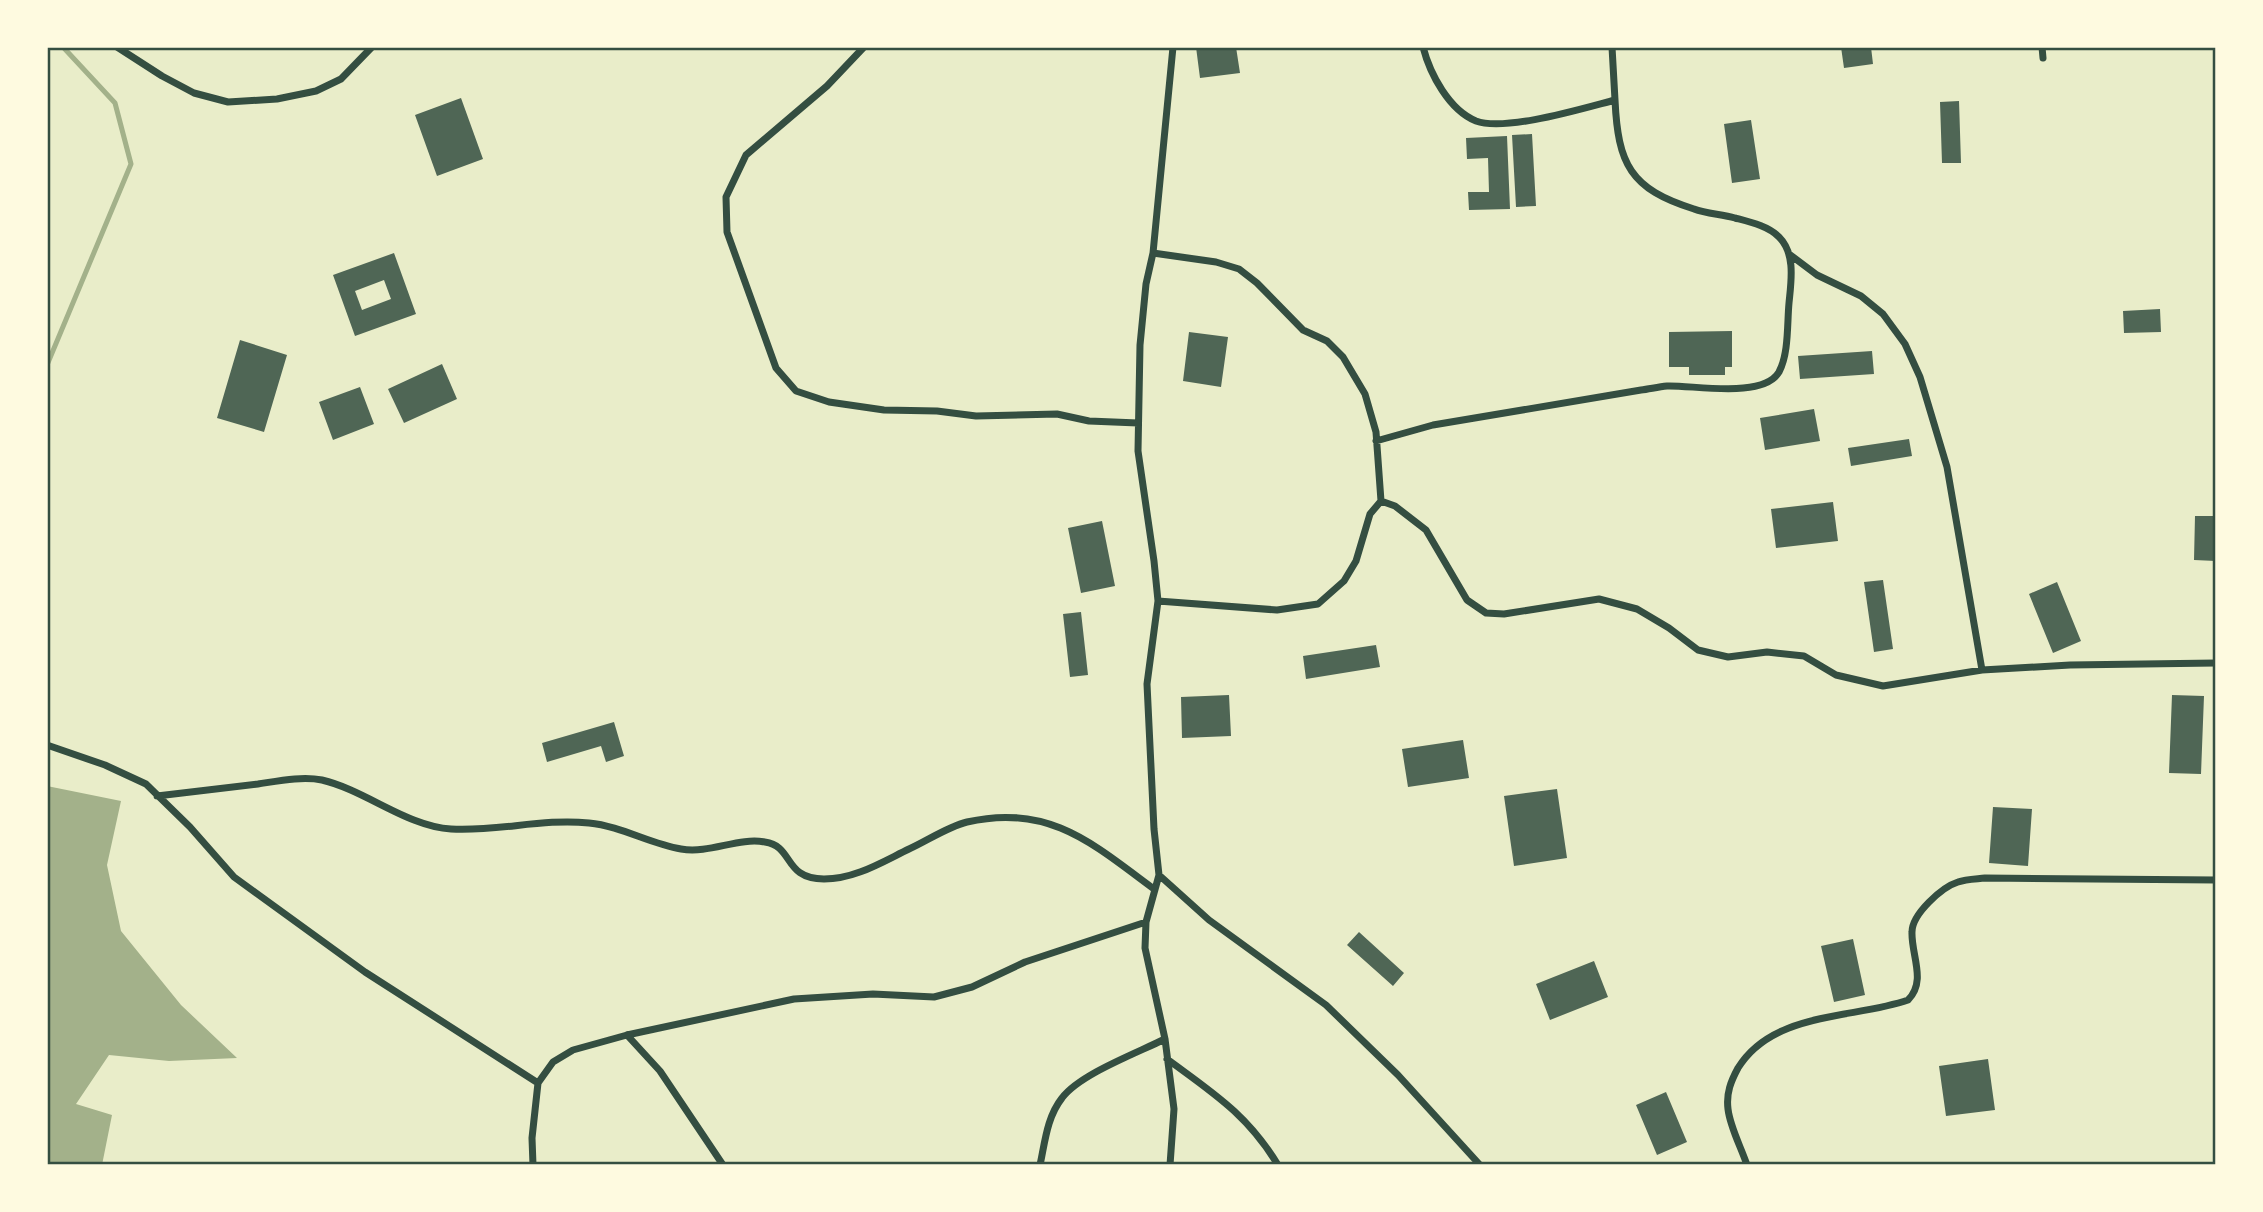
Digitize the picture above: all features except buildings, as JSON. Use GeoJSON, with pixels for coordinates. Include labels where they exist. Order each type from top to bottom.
{"type":"FeatureCollection","features":[{"type":"Feature","properties":{"kind":"street"},"geometry":{"type":"LineString","coordinates":[[117,47],[194,93],[228,102],[277,99],[316,91],[341,79],[372,47]]}},
{"type":"Feature","properties":{"kind":"street"},"geometry":{"type":"LineString","coordinates":[[864,47],[827,86],[746,155],[726,197],[727,232],[776,368],[796,391],[829,402],[884,410],[937,411],[976,416],[1057,414],[1088,421],[1138,423]]}},
{"type":"Feature","properties":{"kind":"street"},"geometry":{"type":"LineString","coordinates":[[1170,1165],[1174,1109],[1165,1039],[1145,948],[1146,922],[1159,875],[1154,829],[1147,684],[1158,601],[1138,452],[1138,423],[1140,345],[1146,285],[1153,253],[1173,47]]}},
{"type":"Feature","properties":{"kind":"street"},"geometry":{"type":"LineString","coordinates":[[1423,47],[1426,60],[1442,90],[1459,110],[1475,120],[1494,124],[1558,114],[1615,100]]}},
{"type":"Feature","properties":{"kind":"street"},"geometry":{"type":"LineString","coordinates":[[1612,47],[1617,133],[1624,161],[1638,181],[1695,210],[1756,224],[1779,237],[1789,254],[1817,275],[1861,296],[1883,314],[1905,344],[1915,366],[1947,467],[1982,670]]}},
{"type":"Feature","properties":{"kind":"street"},"geometry":{"type":"LineString","coordinates":[[2042,47],[2043,58]]}},
{"type":"Feature","properties":{"kind":"street"},"geometry":{"type":"LineString","coordinates":[[1153,253],[1216,262],[1239,269],[1257,283],[1303,330],[1327,341],[1343,357],[1365,394],[1376,441],[1381,501],[1370,514],[1356,561],[1344,581],[1318,604],[1278,610],[1158,601]]}},
{"type":"Feature","properties":{"kind":"street"},"geometry":{"type":"LineString","coordinates":[[1376,441],[1433,425],[1668,386],[1748,388],[1768,383],[1779,372],[1785,349],[1791,277],[1789,254]]}},
{"type":"Feature","properties":{"kind":"street"},"geometry":{"type":"LineString","coordinates":[[1381,501],[1395,506],[1426,530],[1467,600],[1486,613],[1504,614],[1599,599],[1637,609],[1698,650],[1728,657],[1767,652],[1804,656],[1836,675],[1883,687],[1982,670],[2070,665],[2216,663]]}},
{"type":"Feature","properties":{"kind":"street"},"geometry":{"type":"LineString","coordinates":[[47,746],[105,765],[146,784],[190,827],[234,877],[365,972],[538,1083]]}},
{"type":"Feature","properties":{"kind":"street"},"geometry":{"type":"LineString","coordinates":[[158,796],[288,780],[319,779],[345,787],[420,822],[447,829],[479,830],[519,824],[589,823],[612,827],[681,849],[718,849],[750,841],[766,842],[777,845],[795,871],[801,875],[822,879],[836,879],[860,873],[965,822],[1018,817],[1059,826],[1091,842],[1154,889]]}},
{"type":"Feature","properties":{"kind":"street"},"geometry":{"type":"LineString","coordinates":[[1159,875],[1209,920],[1326,1004],[1398,1075],[1480,1165]]}},
{"type":"Feature","properties":{"kind":"street"},"geometry":{"type":"LineString","coordinates":[[1747,1165],[1728,1109],[1730,1083],[1743,1061],[1759,1045],[1784,1030],[1833,1015],[1909,1000],[1916,992],[1918,976],[1911,930],[1922,910],[1935,895],[1957,882],[1999,878],[2216,880]]}},
{"type":"Feature","properties":{"kind":"street"},"geometry":{"type":"LineString","coordinates":[[533,1165],[532,1138],[538,1083],[553,1062],[573,1050],[627,1035],[794,999],[873,994],[934,997],[972,987],[1025,962],[1146,922]]}},
{"type":"Feature","properties":{"kind":"street"},"geometry":{"type":"LineString","coordinates":[[627,1035],[660,1071],[723,1165]]}},
{"type":"Feature","properties":{"kind":"street"},"geometry":{"type":"LineString","coordinates":[[1040,1165],[1049,1123],[1062,1097],[1086,1078],[1165,1039]]}},
{"type":"Feature","properties":{"kind":"street"},"geometry":{"type":"LineString","coordinates":[[1167,1059],[1228,1104],[1258,1134],[1278,1165]]}},
{"type":"Feature","properties":{"kind":"shaded area"},"geometry":{"type":"Polygon","coordinates":[[[47,786],[121,801],[107,865],[121,931],[181,1005],[237,1058],[169,1061],[109,1055],[76,1104],[112,1115],[102,1165],[47,1165],[47,786]]]}},
{"type":"Feature","properties":{"kind":"waterway"},"geometry":{"type":"LineString","coordinates":[[47,365],[131,164],[115,103],[63,47]]}}]}
